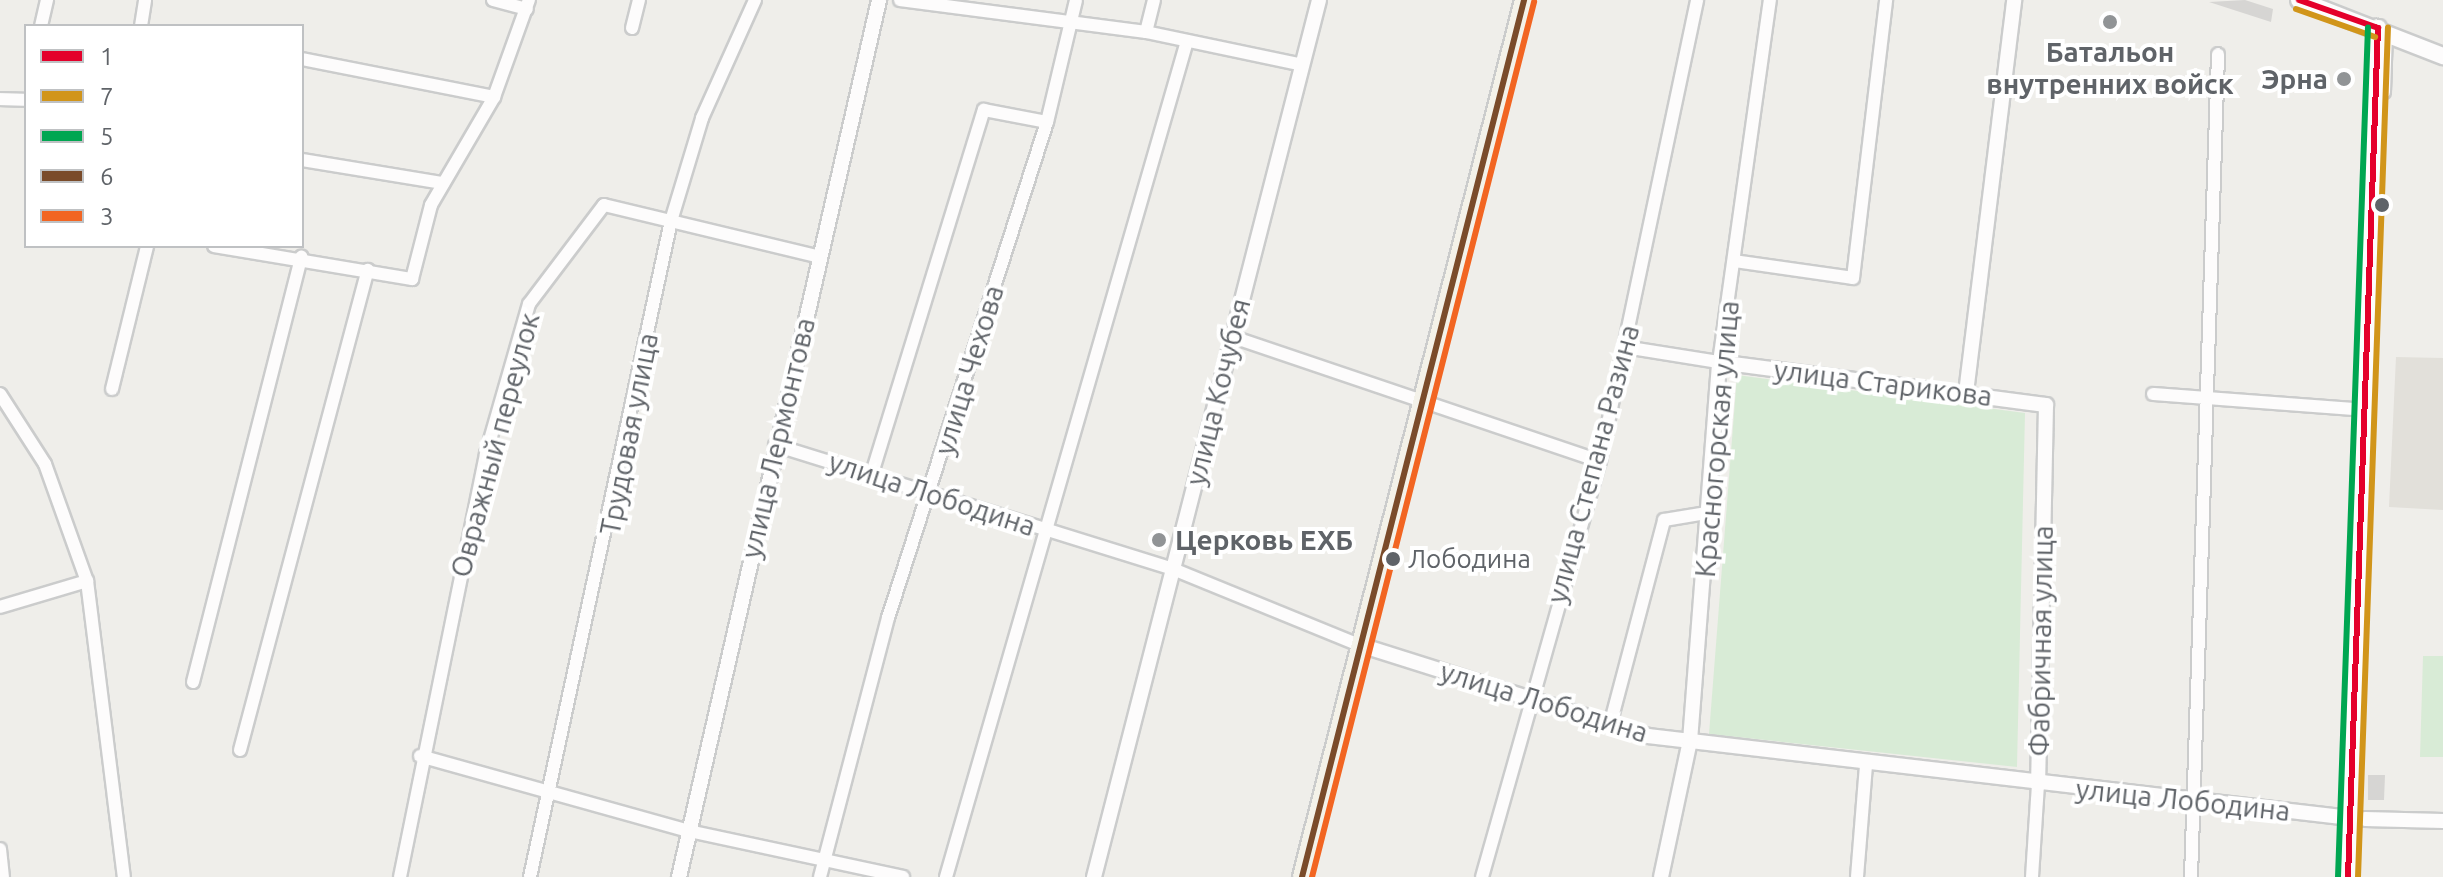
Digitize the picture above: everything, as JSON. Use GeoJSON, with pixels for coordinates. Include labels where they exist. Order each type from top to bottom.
{"type":"FeatureCollection","features":[{"type":"Feature","properties":{"kind":"main road"},"geometry":{"type":"LineString","coordinates":[[1302,877],[1357,644],[1524,0]]}},
{"type":"Feature","properties":{"kind":"main road"},"geometry":{"type":"LineString","coordinates":[[2302,1],[2443,56]]}},
{"type":"Feature","properties":{"kind":"main road"},"geometry":{"type":"LineString","coordinates":[[2382,30],[2443,46]]}},
{"type":"Feature","properties":{"kind":"main road"},"geometry":{"type":"LineString","coordinates":[[2348,877],[2358,818],[2364,410],[2382,30]]}},
{"type":"Feature","properties":{"kind":"street"},"geometry":{"type":"LineString","coordinates":[[41,24],[47,0]]}},
{"type":"Feature","properties":{"kind":"street"},"geometry":{"type":"LineString","coordinates":[[141,24],[145,0]]}},
{"type":"Feature","properties":{"kind":"street"},"geometry":{"type":"LineString","coordinates":[[230,248],[301,257],[412,279],[443,183],[494,97],[528,5],[493,0]]}},
{"type":"Feature","properties":{"kind":"street"},"geometry":{"type":"LineString","coordinates":[[632,28],[639,0]]}},
{"type":"Feature","properties":{"kind":"street","name":"Трудовая улица"},"geometry":{"type":"LineString","coordinates":[[530,877],[671,221],[702,118],[755,0]]}},
{"type":"Feature","properties":{"kind":"street","name":"улица Лермонтова"},"geometry":{"type":"LineString","coordinates":[[679,877],[775,445],[879,0]]}},
{"type":"Feature","properties":{"kind":"street"},"geometry":{"type":"LineString","coordinates":[[900,0],[965,5],[1070,27],[1146,32],[1303,65]]}},
{"type":"Feature","properties":{"kind":"street","name":"улица Чехова"},"geometry":{"type":"LineString","coordinates":[[820,877],[888,618],[932,489],[1047,122],[1076,0]]}},
{"type":"Feature","properties":{"kind":"street"},"geometry":{"type":"LineString","coordinates":[[1146,32],[1154,0]]}},
{"type":"Feature","properties":{"kind":"street","name":"улица Кочубея"},"geometry":{"type":"LineString","coordinates":[[1094,877],[1319,0]]}},
{"type":"Feature","properties":{"kind":"street","name":"улица Степана Разина"},"geometry":{"type":"LineString","coordinates":[[1482,877],[1600,461],[1697,0]]}},
{"type":"Feature","properties":{"kind":"street","name":"Красногорская улица"},"geometry":{"type":"LineString","coordinates":[[1661,877],[1690,741],[1713,512],[1719,362],[1770,0]]}},
{"type":"Feature","properties":{"kind":"street"},"geometry":{"type":"LineString","coordinates":[[1734,261],[1853,278],[1886,0]]}},
{"type":"Feature","properties":{"kind":"street"},"geometry":{"type":"LineString","coordinates":[[1966,393],[2014,0]]}},
{"type":"Feature","properties":{"kind":"street"},"geometry":{"type":"LineString","coordinates":[[2382,30],[2384,92]]}},
{"type":"Feature","properties":{"kind":"street"},"geometry":{"type":"LineString","coordinates":[[946,877],[1048,533],[1187,41]]}},
{"type":"Feature","properties":{"kind":"street"},"geometry":{"type":"LineString","coordinates":[[2191,877],[2218,54]]}},
{"type":"Feature","properties":{"kind":"street"},"geometry":{"type":"LineString","coordinates":[[304,59],[494,97]]}},
{"type":"Feature","properties":{"kind":"street"},"geometry":{"type":"LineString","coordinates":[[0,99],[24,98]]}},
{"type":"Feature","properties":{"kind":"street"},"geometry":{"type":"LineString","coordinates":[[873,470],[984,110],[1047,122]]}},
{"type":"Feature","properties":{"kind":"street"},"geometry":{"type":"LineString","coordinates":[[304,160],[443,183]]}},
{"type":"Feature","properties":{"kind":"street","name":"Овражный переулок"},"geometry":{"type":"LineString","coordinates":[[400,877],[420,756],[486,454],[529,304],[604,205],[820,257]]}},
{"type":"Feature","properties":{"kind":"street"},"geometry":{"type":"LineString","coordinates":[[112,389],[147,248]]}},
{"type":"Feature","properties":{"kind":"street"},"geometry":{"type":"LineString","coordinates":[[193,682],[301,257]]}},
{"type":"Feature","properties":{"kind":"street"},"geometry":{"type":"LineString","coordinates":[[240,750],[368,270]]}},
{"type":"Feature","properties":{"kind":"street"},"geometry":{"type":"LineString","coordinates":[[1233,337],[1420,406],[1600,461]]}},
{"type":"Feature","properties":{"kind":"street","name":"улица Старикова"},"geometry":{"type":"LineString","coordinates":[[1625,347],[2046,405]]}},
{"type":"Feature","properties":{"kind":"street"},"geometry":{"type":"LineString","coordinates":[[0,394],[45,464],[87,581],[124,877]]}},
{"type":"Feature","properties":{"kind":"street"},"geometry":{"type":"LineString","coordinates":[[2153,394],[2364,410]]}},
{"type":"Feature","properties":{"kind":"street","name":"Фабричная улица"},"geometry":{"type":"LineString","coordinates":[[2032,877],[2038,785],[2046,405]]}},
{"type":"Feature","properties":{"kind":"street","name":"улица Лободина"},"geometry":{"type":"LineString","coordinates":[[775,445],[873,470],[1048,533],[1173,569],[1357,644],[1610,725],[1690,741],[1866,766],[2358,818],[2443,821]]}},
{"type":"Feature","properties":{"kind":"street"},"geometry":{"type":"LineString","coordinates":[[1610,725],[1664,520],[1713,512]]}},
{"type":"Feature","properties":{"kind":"street"},"geometry":{"type":"LineString","coordinates":[[0,607],[87,581]]}},
{"type":"Feature","properties":{"kind":"street"},"geometry":{"type":"LineString","coordinates":[[420,756],[689,831],[826,856],[903,877]]}},
{"type":"Feature","properties":{"kind":"street"},"geometry":{"type":"LineString","coordinates":[[1857,877],[1866,766]]}},
{"type":"Feature","properties":{"kind":"street"},"geometry":{"type":"LineString","coordinates":[[0,849],[3,877]]}},
{"type":"Feature","properties":{"kind":"shaded area"},"geometry":{"type":"Polygon","coordinates":[[[2396,357],[2443,358],[2443,510],[2389,507],[2396,357]]]}},
{"type":"Feature","properties":{"kind":"green space"},"geometry":{"type":"Polygon","coordinates":[[[1737,375],[2025,413],[2017,767],[1709,734],[1737,375]]]}},
{"type":"Feature","properties":{"kind":"green space"},"geometry":{"type":"Polygon","coordinates":[[[2423,656],[2443,656],[2443,757],[2420,757],[2423,656]]]}},
{"type":"Feature","properties":{"kind":"building"},"geometry":{"type":"Polygon","coordinates":[[[2245,0],[2273,9],[2271,22],[2209,2],[2245,0]]]}},
{"type":"Feature","properties":{"kind":"building"},"geometry":{"type":"Polygon","coordinates":[[[2368,775],[2385,775],[2384,800],[2368,800],[2368,775]]]}},
{"type":"Feature","properties":{"kind":"transit line","name":"6"},"geometry":{"type":"LineString","coordinates":[[1302,877],[1524,0]]}},
{"type":"Feature","properties":{"kind":"transit line","name":"1"},"geometry":{"type":"LineString","coordinates":[[2299,0],[2378,28]]}},
{"type":"Feature","properties":{"kind":"transit line","name":"3"},"geometry":{"type":"LineString","coordinates":[[1312,877],[1534,2]]}},
{"type":"Feature","properties":{"kind":"transit line","name":"7"},"geometry":{"type":"LineString","coordinates":[[2296,9],[2375,37]]}},
{"type":"Feature","properties":{"kind":"transit line","name":"5"},"geometry":{"type":"LineString","coordinates":[[2338,877],[2368,28]]}},
{"type":"Feature","properties":{"kind":"transit line","name":"1"},"geometry":{"type":"LineString","coordinates":[[2348,877],[2378,28]]}},
{"type":"Feature","properties":{"kind":"transit line","name":"7"},"geometry":{"type":"LineString","coordinates":[[2358,877],[2388,28]]}},
{"type":"Feature","properties":{"kind":"place","name":"Батальон внутренних войск"},"geometry":{"type":"Point","coordinates":[2110,22]}},
{"type":"Feature","properties":{"kind":"place","name":"Эрна"},"geometry":{"type":"Point","coordinates":[2344,79]}},
{"type":"Feature","properties":{"kind":"place","name":"Церковь ЕХБ"},"geometry":{"type":"Point","coordinates":[1159,540]}},
{"type":"Feature","properties":{"kind":"place","name":"Лободина"},"geometry":{"type":"Point","coordinates":[1393,559]}}]}
